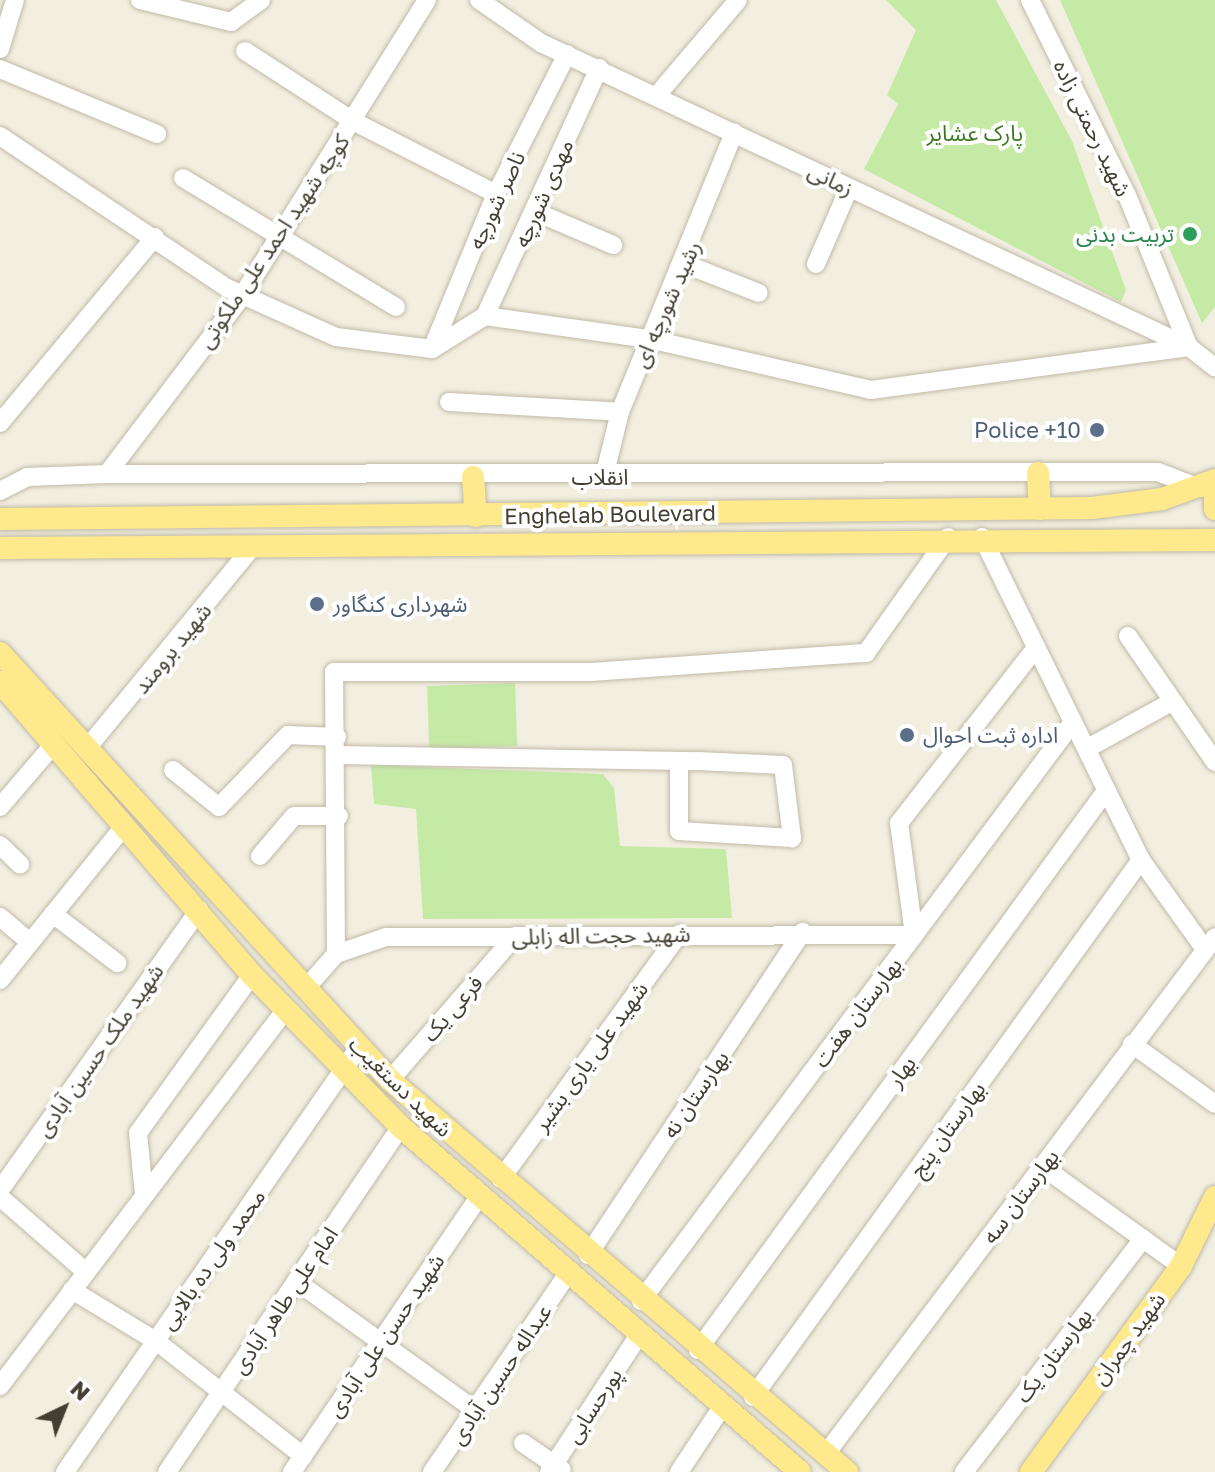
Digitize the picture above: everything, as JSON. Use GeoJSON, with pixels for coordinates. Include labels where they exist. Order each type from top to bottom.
{"type":"FeatureCollection","features":[{"type":"Feature","properties":{"kind":"main road"},"geometry":{"type":"LineString","coordinates":[[1038,473],[1040,509]]}},
{"type":"Feature","properties":{"kind":"main road"},"geometry":{"type":"LineString","coordinates":[[473,477],[476,516]]}},
{"type":"Feature","properties":{"kind":"main road"},"geometry":{"type":"LineString","coordinates":[[1210,487],[1215,509]]}},
{"type":"Feature","properties":{"kind":"main road","name":"Enghelab Boulevard"},"geometry":{"type":"LineString","coordinates":[[0,519],[1092,508],[1210,487]]}},
{"type":"Feature","properties":{"kind":"main road","name":"Enghelab Boulevard"},"geometry":{"type":"LineString","coordinates":[[0,548],[948,537],[1215,540]]}},
{"type":"Feature","properties":{"kind":"main road","name":"شهید دستغیب"},"geometry":{"type":"LineString","coordinates":[[0,653],[390,1080],[698,1350],[847,1472]]}},
{"type":"Feature","properties":{"kind":"main road","name":"شهید دستغیب"},"geometry":{"type":"LineString","coordinates":[[0,682],[252,975],[401,1127],[720,1410],[800,1472]]}},
{"type":"Feature","properties":{"kind":"main road"},"geometry":{"type":"LineString","coordinates":[[286,1009],[306,988]]}},
{"type":"Feature","properties":{"kind":"main road"},"geometry":{"type":"LineString","coordinates":[[371,1096],[390,1080]]}},
{"type":"Feature","properties":{"kind":"main road","name":"شهید چمران"},"geometry":{"type":"LineString","coordinates":[[1031,1472],[1181,1266],[1215,1197]]}},
{"type":"Feature","properties":{"kind":"street"},"geometry":{"type":"LineString","coordinates":[[2,37],[15,0]]}},
{"type":"Feature","properties":{"kind":"street"},"geometry":{"type":"LineString","coordinates":[[140,0],[231,22],[261,0]]}},
{"type":"Feature","properties":{"kind":"street","name":"کوچه شهید احمد علی ملکوتی"},"geometry":{"type":"LineString","coordinates":[[107,474],[242,296],[427,0]]}},
{"type":"Feature","properties":{"kind":"street","name":"زمانی"},"geometry":{"type":"LineString","coordinates":[[479,0],[567,54],[658,94],[849,188],[1212,358]]}},
{"type":"Feature","properties":{"kind":"street"},"geometry":{"type":"LineString","coordinates":[[658,94],[738,0]]}},
{"type":"Feature","properties":{"kind":"street","name":"شهید رحمتی زاده"},"geometry":{"type":"LineString","coordinates":[[1030,0],[1126,193],[1189,347]]}},
{"type":"Feature","properties":{"kind":"street"},"geometry":{"type":"LineString","coordinates":[[245,51],[353,121],[496,194]]}},
{"type":"Feature","properties":{"kind":"street","name":"ناصر شورچه"},"geometry":{"type":"LineString","coordinates":[[432,349],[496,194],[567,54]]}},
{"type":"Feature","properties":{"kind":"street","name":"مهدی شورچه"},"geometry":{"type":"LineString","coordinates":[[485,316],[536,212],[599,68]]}},
{"type":"Feature","properties":{"kind":"street"},"geometry":{"type":"LineString","coordinates":[[0,69],[157,134]]}},
{"type":"Feature","properties":{"kind":"street","name":"رشید شورچه ای"},"geometry":{"type":"LineString","coordinates":[[604,477],[620,412],[649,339],[685,264],[734,132]]}},
{"type":"Feature","properties":{"kind":"street"},"geometry":{"type":"LineString","coordinates":[[1,140],[242,296],[336,337],[432,349],[485,316],[649,339],[871,390],[1189,347]]}},
{"type":"Feature","properties":{"kind":"street"},"geometry":{"type":"LineString","coordinates":[[183,178],[278,239],[396,307]]}},
{"type":"Feature","properties":{"kind":"street"},"geometry":{"type":"LineString","coordinates":[[816,264],[849,188]]}},
{"type":"Feature","properties":{"kind":"street"},"geometry":{"type":"LineString","coordinates":[[536,212],[613,245]]}},
{"type":"Feature","properties":{"kind":"street"},"geometry":{"type":"LineString","coordinates":[[0,423],[155,237]]}},
{"type":"Feature","properties":{"kind":"street"},"geometry":{"type":"LineString","coordinates":[[685,264],[759,293]]}},
{"type":"Feature","properties":{"kind":"street"},"geometry":{"type":"LineString","coordinates":[[1212,358],[1215,377]]}},
{"type":"Feature","properties":{"kind":"street"},"geometry":{"type":"LineString","coordinates":[[449,402],[620,412]]}},
{"type":"Feature","properties":{"kind":"street","name":"انقلاب"},"geometry":{"type":"LineString","coordinates":[[0,491],[27,477],[107,474],[604,477],[1158,472],[1210,487]]}},
{"type":"Feature","properties":{"kind":"street"},"geometry":{"type":"LineString","coordinates":[[336,954],[339,816],[334,672],[591,672],[866,653],[948,537]]}},
{"type":"Feature","properties":{"kind":"street"},"geometry":{"type":"LineString","coordinates":[[982,537],[1141,860],[1209,942]]}},
{"type":"Feature","properties":{"kind":"street","name":"شهید برومند"},"geometry":{"type":"LineString","coordinates":[[88,747],[253,546]]}},
{"type":"Feature","properties":{"kind":"street"},"geometry":{"type":"LineString","coordinates":[[1128,636],[1215,762]]}},
{"type":"Feature","properties":{"kind":"street"},"geometry":{"type":"LineString","coordinates":[[914,935],[899,823],[1035,649]]}},
{"type":"Feature","properties":{"kind":"street"},"geometry":{"type":"LineString","coordinates":[[1088,748],[1173,701]]}},
{"type":"Feature","properties":{"kind":"street","name":"بهارستان هفت"},"geometry":{"type":"LineString","coordinates":[[641,1301],[1073,722]]}},
{"type":"Feature","properties":{"kind":"street"},"geometry":{"type":"LineString","coordinates":[[173,770],[219,807],[288,735],[337,746],[783,765],[792,838],[679,831],[679,761]]}},
{"type":"Feature","properties":{"kind":"street"},"geometry":{"type":"LineString","coordinates":[[0,807],[54,744]]}},
{"type":"Feature","properties":{"kind":"street","name":"بهار"},"geometry":{"type":"LineString","coordinates":[[698,1350],[1105,792]]}},
{"type":"Feature","properties":{"kind":"street"},"geometry":{"type":"LineString","coordinates":[[260,856],[294,816],[339,816]]}},
{"type":"Feature","properties":{"kind":"street"},"geometry":{"type":"LineString","coordinates":[[0,980],[125,825]]}},
{"type":"Feature","properties":{"kind":"street"},"geometry":{"type":"LineString","coordinates":[[0,845],[20,864]]}},
{"type":"Feature","properties":{"kind":"street","name":"بهارستان پنج"},"geometry":{"type":"LineString","coordinates":[[753,1397],[1141,860]]}},
{"type":"Feature","properties":{"kind":"street","name":"شهید ملک حسین آبادی"},"geometry":{"type":"LineString","coordinates":[[0,1190],[199,910]]}},
{"type":"Feature","properties":{"kind":"street"},"geometry":{"type":"LineString","coordinates":[[53,914],[117,963]]}},
{"type":"Feature","properties":{"kind":"street"},"geometry":{"type":"LineString","coordinates":[[0,917],[30,942]]}},
{"type":"Feature","properties":{"kind":"street","name":"شهید حجت اله زابلی"},"geometry":{"type":"LineString","coordinates":[[306,988],[336,954],[386,937],[803,932],[914,935]]}},
{"type":"Feature","properties":{"kind":"street","name":"بهارستان نه"},"geometry":{"type":"LineString","coordinates":[[588,1255],[803,932]]}},
{"type":"Feature","properties":{"kind":"street","name":"شهید علی یاری بشیر"},"geometry":{"type":"LineString","coordinates":[[501,1179],[679,934]]}},
{"type":"Feature","properties":{"kind":"street","name":"فرعی یک"},"geometry":{"type":"LineString","coordinates":[[390,1080],[515,936]]}},
{"type":"Feature","properties":{"kind":"street","name":"بهارستان سه"},"geometry":{"type":"LineString","coordinates":[[825,1455],[1209,942]]}},
{"type":"Feature","properties":{"kind":"street"},"geometry":{"type":"LineString","coordinates":[[144,1195],[138,1133],[252,975]]}},
{"type":"Feature","properties":{"kind":"street"},"geometry":{"type":"LineString","coordinates":[[0,1386],[286,1009]]}},
{"type":"Feature","properties":{"kind":"street"},"geometry":{"type":"LineString","coordinates":[[1132,1044],[1215,1104]]}},
{"type":"Feature","properties":{"kind":"street","name":"محمد ولی ده بالایی"},"geometry":{"type":"LineString","coordinates":[[65,1472],[359,1047]]}},
{"type":"Feature","properties":{"kind":"street","name":"امام علی طاهر آبادی"},"geometry":{"type":"LineString","coordinates":[[167,1472],[401,1127]]}},
{"type":"Feature","properties":{"kind":"street"},"geometry":{"type":"LineString","coordinates":[[1043,1167],[1181,1266]]}},
{"type":"Feature","properties":{"kind":"street"},"geometry":{"type":"LineString","coordinates":[[0,1197],[86,1272]]}},
{"type":"Feature","properties":{"kind":"street","name":"شهید حسن علی آبادی"},"geometry":{"type":"LineString","coordinates":[[292,1472],[478,1198]]}},
{"type":"Feature","properties":{"kind":"street","name":"بهارستان یک"},"geometry":{"type":"LineString","coordinates":[[964,1472],[1143,1239]]}},
{"type":"Feature","properties":{"kind":"street","name":"عبداله حسین آبادی"},"geometry":{"type":"LineString","coordinates":[[432,1472],[567,1275]]}},
{"type":"Feature","properties":{"kind":"street"},"geometry":{"type":"LineString","coordinates":[[296,1281],[379,1344],[475,1410]]}},
{"type":"Feature","properties":{"kind":"street"},"geometry":{"type":"LineString","coordinates":[[72,1290],[156,1341],[303,1456]]}},
{"type":"Feature","properties":{"kind":"street","name":"پورحسابی"},"geometry":{"type":"LineString","coordinates":[[555,1470],[637,1338]]}},
{"type":"Feature","properties":{"kind":"street"},"geometry":{"type":"LineString","coordinates":[[679,1472],[720,1410]]}},
{"type":"Feature","properties":{"kind":"street"},"geometry":{"type":"LineString","coordinates":[[523,1443],[555,1470]]}},
{"type":"Feature","properties":{"kind":"green space","name":"پارک عشایر"},"geometry":{"type":"Polygon","coordinates":[[[886,0],[996,0],[1072,141],[1126,290],[1121,302],[864,169],[898,104],[887,95],[916,30],[886,0]]]}},
{"type":"Feature","properties":{"kind":"green space","name":"تربیت بدنی"},"geometry":{"type":"Polygon","coordinates":[[[1060,0],[1215,0],[1215,307],[1202,323],[1060,0]]]}},
{"type":"Feature","properties":{"kind":"green space"},"geometry":{"type":"Polygon","coordinates":[[[515,683],[517,746],[429,749],[427,686],[515,683]]]}},
{"type":"Feature","properties":{"kind":"green space"},"geometry":{"type":"Polygon","coordinates":[[[371,765],[603,774],[614,788],[620,846],[726,849],[732,918],[423,919],[416,809],[374,804],[371,765]]]}},
{"type":"Feature","properties":{"kind":"place","name":"تربیت بدنی"},"geometry":{"type":"Point","coordinates":[1190,234]}},
{"type":"Feature","properties":{"kind":"place","name":"Police +10"},"geometry":{"type":"Point","coordinates":[1097,430]}},
{"type":"Feature","properties":{"kind":"place","name":"شهرداری کنگاور"},"geometry":{"type":"Point","coordinates":[317,604]}},
{"type":"Feature","properties":{"kind":"place","name":"اداره ثبت احوال"},"geometry":{"type":"Point","coordinates":[907,735]}}]}
